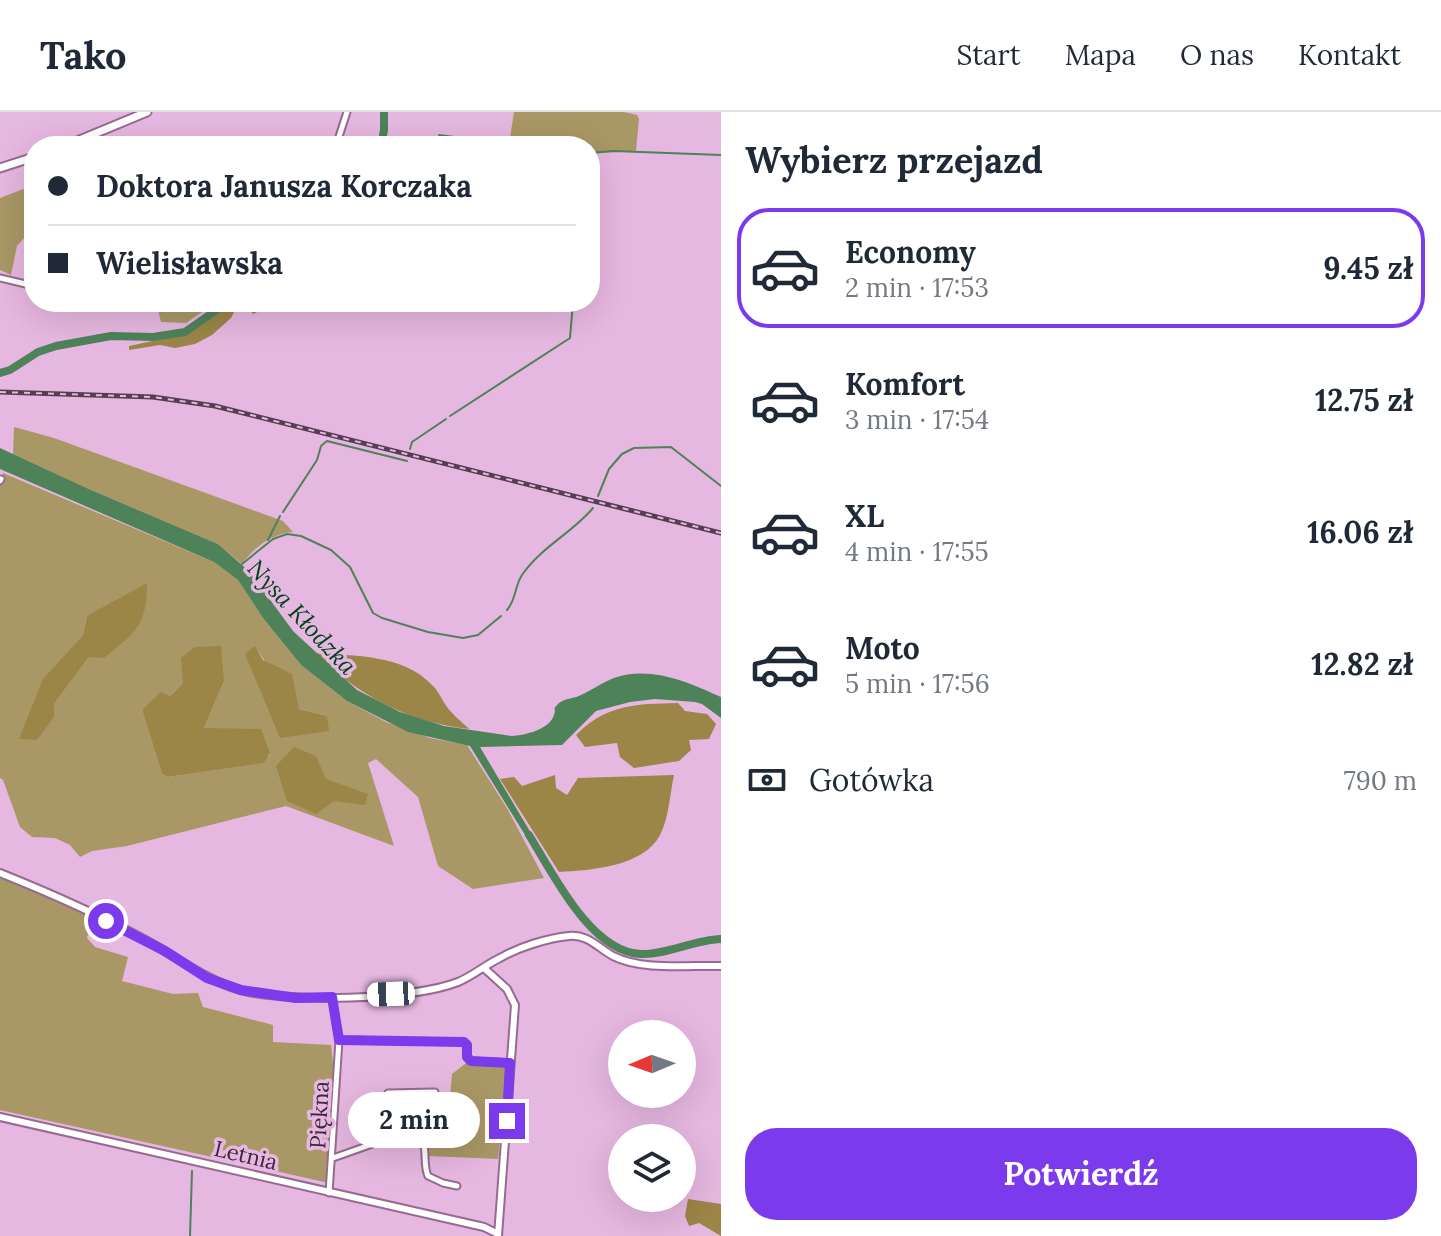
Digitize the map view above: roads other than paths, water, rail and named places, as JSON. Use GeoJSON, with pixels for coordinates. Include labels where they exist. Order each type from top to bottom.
{"type":"FeatureCollection","features":[{"type":"Feature","properties":{"kind":"main road"},"geometry":{"type":"LineString","coordinates":[[89,136],[147,112]]}},
{"type":"Feature","properties":{"kind":"main road"},"geometry":{"type":"LineString","coordinates":[[0,168],[24,160]]}},
{"type":"Feature","properties":{"kind":"street"},"geometry":{"type":"LineString","coordinates":[[339,136],[347,112]]}},
{"type":"Feature","properties":{"kind":"street"},"geometry":{"type":"LineString","coordinates":[[0,278],[24,284]]}},
{"type":"Feature","properties":{"kind":"street"},"geometry":{"type":"LineString","coordinates":[[0,873],[130,932],[207,978],[241,990],[276,996],[332,997],[436,988],[453,984],[506,954],[572,936],[587,939],[624,960],[721,966]]}},
{"type":"Feature","properties":{"kind":"street"},"geometry":{"type":"LineString","coordinates":[[484,968],[507,989],[515,1005],[498,1235]]}},
{"type":"Feature","properties":{"kind":"street","name":"Piękna"},"geometry":{"type":"LineString","coordinates":[[329,1193],[339,1040],[332,997]]}},
{"type":"Feature","properties":{"kind":"street"},"geometry":{"type":"LineString","coordinates":[[339,1040],[464,1042],[471,1061],[510,1063]]}},
{"type":"Feature","properties":{"kind":"street"},"geometry":{"type":"LineString","coordinates":[[381,1141],[384,1096],[393,1092],[435,1092]]}},
{"type":"Feature","properties":{"kind":"street","name":"Letnia"},"geometry":{"type":"LineString","coordinates":[[0,1117],[484,1227],[498,1235]]}},
{"type":"Feature","properties":{"kind":"street"},"geometry":{"type":"LineString","coordinates":[[333,1158],[381,1141],[419,1136],[424,1145],[428,1176],[457,1186]]}},
{"type":"Feature","properties":{"kind":"street"},"geometry":{"type":"LineString","coordinates":[[484,1227],[499,1222]]}},
{"type":"Feature","properties":{"kind":"waterway"},"geometry":{"type":"LineString","coordinates":[[383,136],[384,112]]}},
{"type":"Feature","properties":{"kind":"waterway"},"geometry":{"type":"LineString","coordinates":[[439,135],[447,136]]}},
{"type":"Feature","properties":{"kind":"waterway"},"geometry":{"type":"LineString","coordinates":[[600,152],[721,155]]}},
{"type":"Feature","properties":{"kind":"waterway"},"geometry":{"type":"LineString","coordinates":[[0,373],[38,352],[56,346],[111,336],[153,337],[185,332],[214,312]]}},
{"type":"Feature","properties":{"kind":"waterway"},"geometry":{"type":"LineString","coordinates":[[450,416],[570,338],[572,312]]}},
{"type":"Feature","properties":{"kind":"waterway"},"geometry":{"type":"LineString","coordinates":[[410,449],[412,442],[446,419]]}},
{"type":"Feature","properties":{"kind":"waterway"},"geometry":{"type":"LineString","coordinates":[[283,512],[317,460],[321,446],[327,441],[407,461]]}},
{"type":"Feature","properties":{"kind":"waterway"},"geometry":{"type":"LineString","coordinates":[[598,496],[609,469],[622,454],[634,448],[671,447],[721,486]]}},
{"type":"Feature","properties":{"kind":"waterway"},"geometry":{"type":"LineString","coordinates":[[507,610],[520,579],[530,565],[593,508]]}},
{"type":"Feature","properties":{"kind":"waterway"},"geometry":{"type":"LineString","coordinates":[[268,540],[280,516]]}},
{"type":"Feature","properties":{"kind":"waterway","name":"Nysa Kłodzka"},"geometry":{"type":"LineString","coordinates":[[242,564],[273,539],[287,534],[301,536],[331,550],[350,567],[373,613],[382,618],[428,632],[463,638],[478,635],[501,616]]}},
{"type":"Feature","properties":{"kind":"waterway"},"geometry":{"type":"LineString","coordinates":[[529,835],[575,908],[590,926],[623,950],[650,954],[721,939]]}},
{"type":"Feature","properties":{"kind":"waterway"},"geometry":{"type":"LineString","coordinates":[[190,1236],[192,1171]]}},
{"type":"Feature","properties":{"kind":"railway"},"geometry":{"type":"LineString","coordinates":[[0,392],[153,397],[215,406],[721,533]]}}]}
